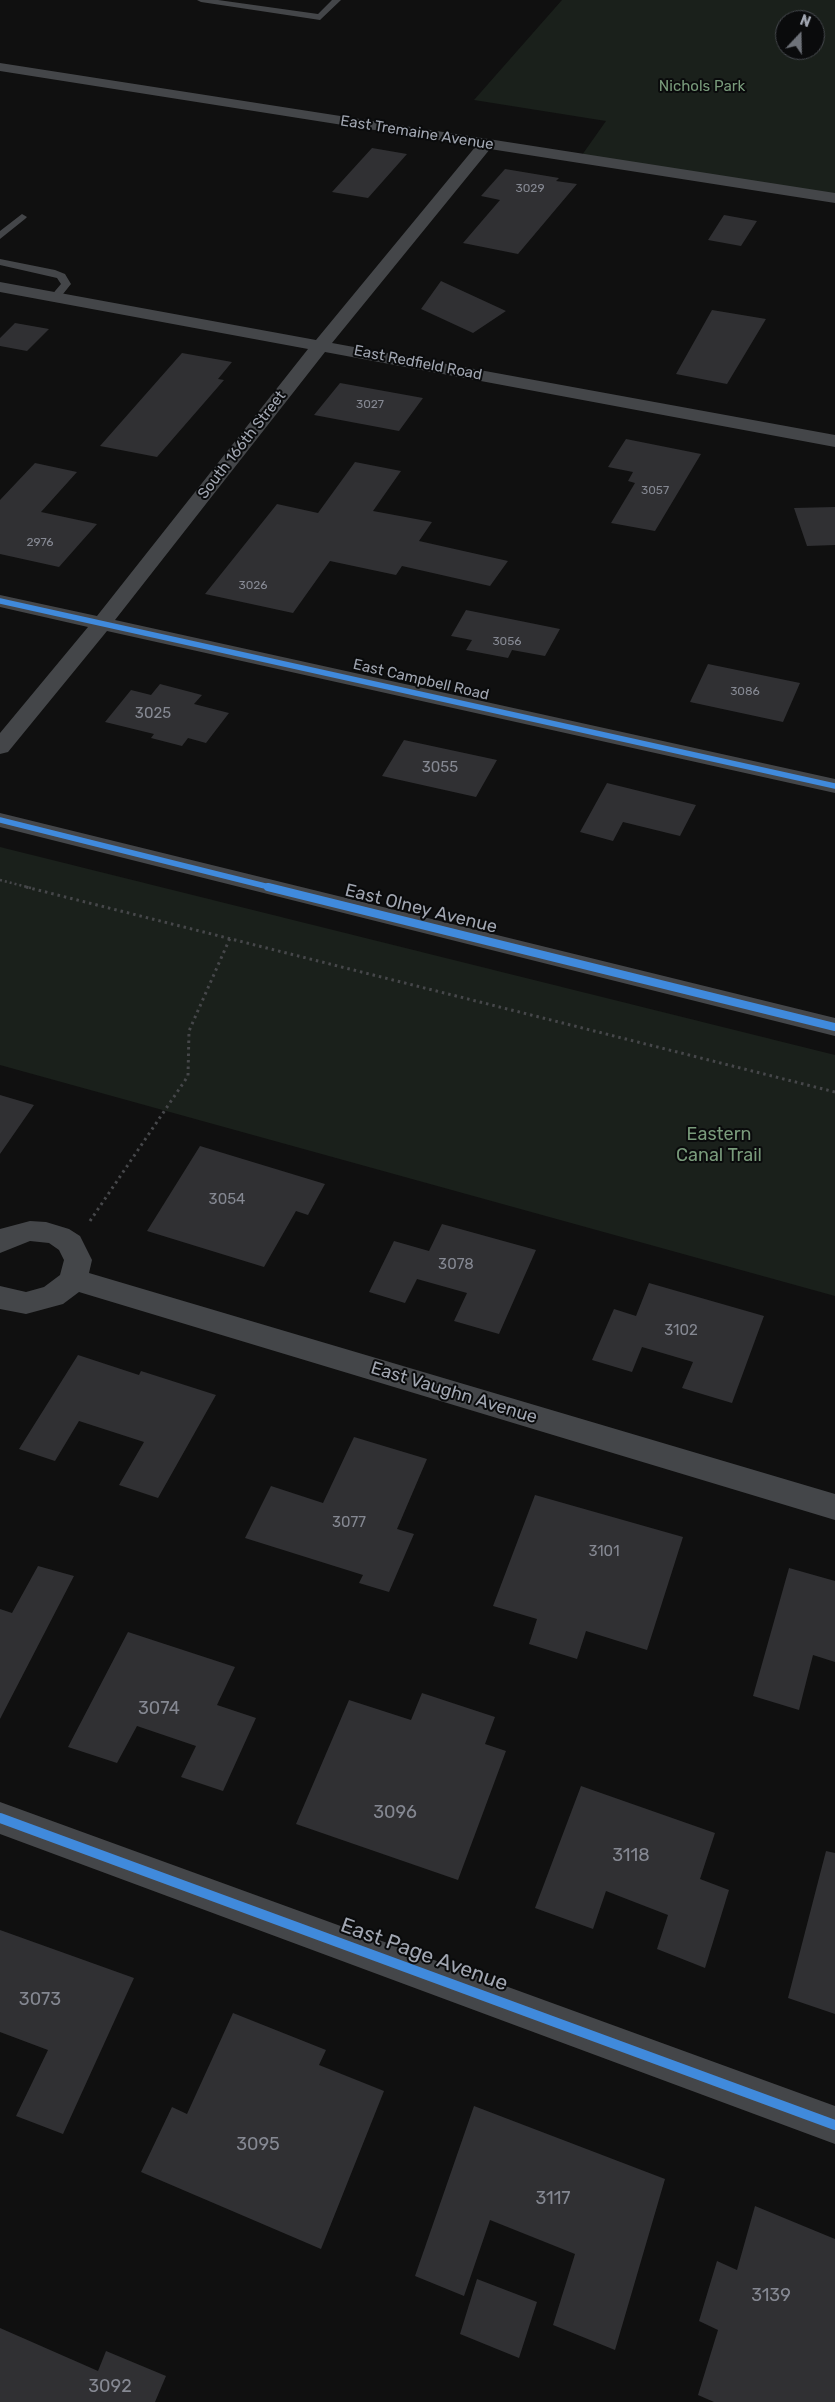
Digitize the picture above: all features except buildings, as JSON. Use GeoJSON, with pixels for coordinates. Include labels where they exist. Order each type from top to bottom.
{"type":"FeatureCollection","features":[{"type":"Feature","properties":{"kind":"street","name":"East Tremaine Avenue"},"geometry":{"type":"LineString","coordinates":[[0,67],[835,198]]}},
{"type":"Feature","properties":{"kind":"street","name":"South 166th Street"},"geometry":{"type":"LineString","coordinates":[[0,747],[102,623],[321,345],[486,144]]}},
{"type":"Feature","properties":{"kind":"street","name":"East Redfield Road"},"geometry":{"type":"LineString","coordinates":[[0,287],[835,441]]}},
{"type":"Feature","properties":{"kind":"street","name":"East Campbell Road"},"geometry":{"type":"LineString","coordinates":[[0,601],[835,786]]}},
{"type":"Feature","properties":{"kind":"street","name":"East Olney Avenue"},"geometry":{"type":"LineString","coordinates":[[0,820],[835,1027]]}},
{"type":"Feature","properties":{"kind":"street"},"geometry":{"type":"LineString","coordinates":[[0,1242],[15,1234],[30,1231],[46,1232],[59,1236],[70,1244],[78,1260],[74,1279],[59,1292],[40,1301],[4,1305]]}},
{"type":"Feature","properties":{"kind":"street","name":"East Vaughn Avenue"},"geometry":{"type":"LineString","coordinates":[[74,1279],[835,1507]]}},
{"type":"Feature","properties":{"kind":"street","name":"East Page Avenue"},"geometry":{"type":"LineString","coordinates":[[0,1818],[835,2125]]}},
{"type":"Feature","properties":{"kind":"lane"},"geometry":{"type":"LineString","coordinates":[[201,0],[320,17],[337,0]]}},
{"type":"Feature","properties":{"kind":"lane"},"geometry":{"type":"LineString","coordinates":[[0,236],[22,217]]}},
{"type":"Feature","properties":{"kind":"lane"},"geometry":{"type":"LineString","coordinates":[[0,262],[52,272],[61,276],[66,284],[55,297]]}},
{"type":"Feature","properties":{"kind":"path"},"geometry":{"type":"LineString","coordinates":[[0,880],[835,1092]]}},
{"type":"Feature","properties":{"kind":"path"},"geometry":{"type":"LineString","coordinates":[[70,1244],[99,1210],[188,1076],[189,1032],[230,938]]}},
{"type":"Feature","properties":{"kind":"green space","name":"Nichols Park"},"geometry":{"type":"Polygon","coordinates":[[[562,0],[835,0],[835,198],[582,155],[606,121],[474,100],[562,0]]]}},
{"type":"Feature","properties":{"kind":"green space","name":"Eastern Canal Trail"},"geometry":{"type":"Polygon","coordinates":[[[0,847],[835,1055],[835,1296],[0,1065],[0,847]]]}},
{"type":"Feature","properties":{"kind":"cycle path"},"geometry":{"type":"LineString","coordinates":[[0,601],[835,786]]}},
{"type":"Feature","properties":{"kind":"cycle path"},"geometry":{"type":"LineString","coordinates":[[0,820],[835,1027]]}},
{"type":"Feature","properties":{"kind":"cycle path"},"geometry":{"type":"LineString","coordinates":[[0,1818],[835,2125]]}}]}
